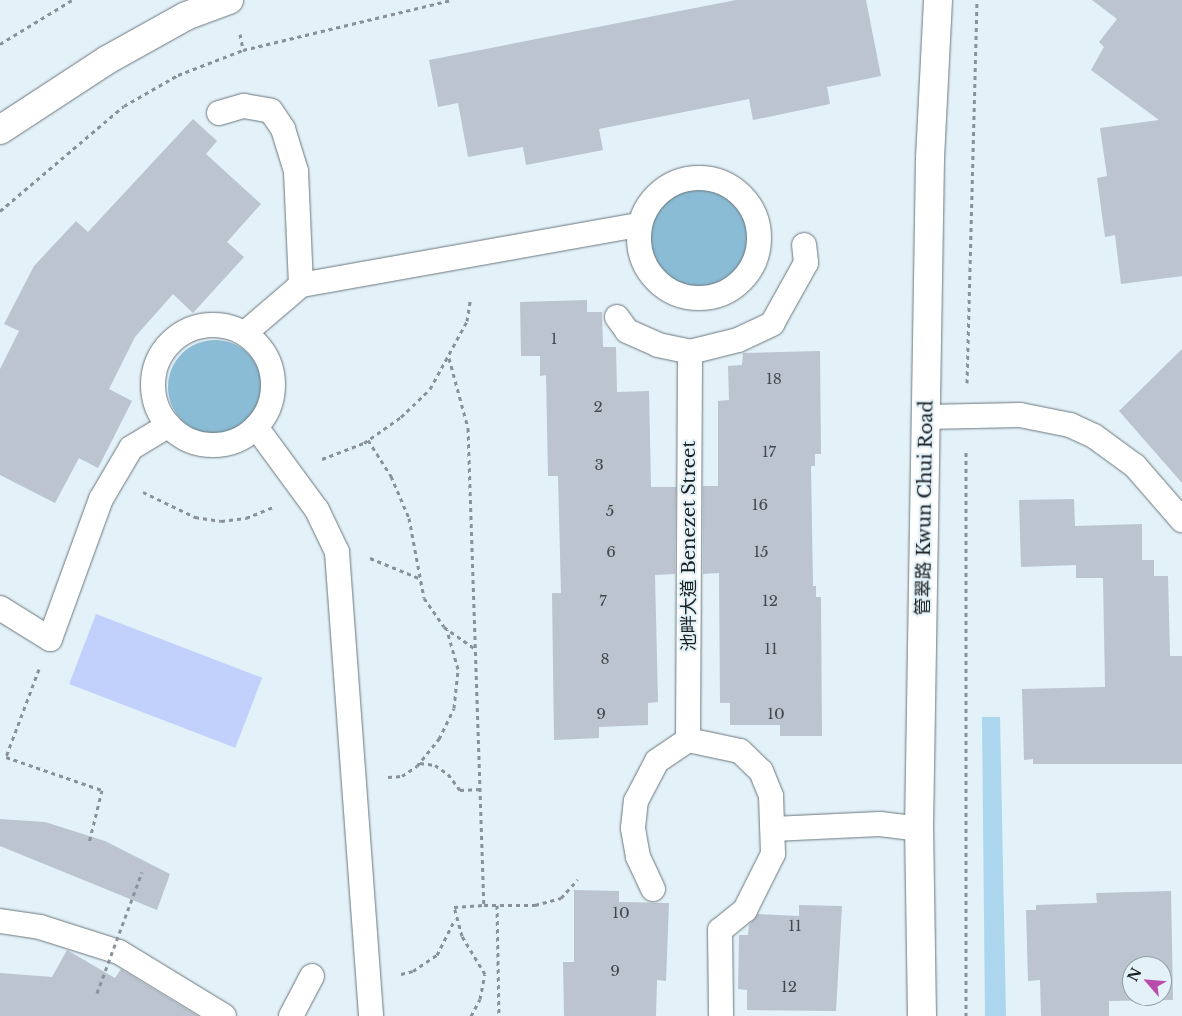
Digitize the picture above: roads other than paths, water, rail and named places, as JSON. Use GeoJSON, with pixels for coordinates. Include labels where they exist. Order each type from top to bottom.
{"type":"FeatureCollection","features":[{"type":"Feature","properties":{"kind":"street"},"geometry":{"type":"LineString","coordinates":[[0,130],[115,56],[186,16],[228,0]]}},
{"type":"Feature","properties":{"kind":"street","name":"管翠路 Kwun Chui Road"},"geometry":{"type":"LineString","coordinates":[[922,1016],[919,829],[930,158],[938,0]]}},
{"type":"Feature","properties":{"kind":"lane"},"geometry":{"type":"LineString","coordinates":[[219,114],[244,106],[271,111],[283,129],[296,171],[301,285]]}},
{"type":"Feature","properties":{"kind":"lane"},"geometry":{"type":"LineString","coordinates":[[712,178],[744,197],[755,213],[760,231],[758,252],[750,271],[736,287],[706,304],[675,294],[658,283],[645,266],[638,246],[639,225],[652,200],[674,182],[712,178]]}},
{"type":"Feature","properties":{"kind":"lane"},"geometry":{"type":"LineString","coordinates":[[245,332],[301,285],[639,225]]}},
{"type":"Feature","properties":{"kind":"lane"},"geometry":{"type":"LineString","coordinates":[[617,317],[627,331],[658,345],[690,352],[738,340],[772,324],[806,263],[804,245]]}},
{"type":"Feature","properties":{"kind":"lane"},"geometry":{"type":"LineString","coordinates":[[208,324],[245,332],[259,345],[273,377],[272,396],[256,428],[240,438],[202,444],[184,438],[169,425],[158,409],[153,391],[162,354],[174,340],[208,324]]}},
{"type":"Feature","properties":{"kind":"lane","name":"池畔大道 Benezet Street"},"geometry":{"type":"LineString","coordinates":[[688,740],[690,352]]}},
{"type":"Feature","properties":{"kind":"lane"},"geometry":{"type":"LineString","coordinates":[[926,417],[966,416],[1045,419],[1094,436],[1135,466],[1182,520]]}},
{"type":"Feature","properties":{"kind":"lane"},"geometry":{"type":"LineString","coordinates":[[0,608],[50,639],[101,499],[130,448],[169,425]]}},
{"type":"Feature","properties":{"kind":"lane"},"geometry":{"type":"LineString","coordinates":[[256,428],[317,510],[337,552],[371,1016]]}},
{"type":"Feature","properties":{"kind":"lane"},"geometry":{"type":"LineString","coordinates":[[653,889],[638,858],[633,828],[636,801],[657,760],[688,740],[740,750],[761,771],[771,796],[773,854],[745,910],[720,930],[721,1016]]}},
{"type":"Feature","properties":{"kind":"lane"},"geometry":{"type":"LineString","coordinates":[[773,829],[880,824],[919,829]]}},
{"type":"Feature","properties":{"kind":"lane"},"geometry":{"type":"LineString","coordinates":[[0,922],[40,927],[119,952],[202,999],[224,1016]]}},
{"type":"Feature","properties":{"kind":"lane"},"geometry":{"type":"LineString","coordinates":[[291,1016],[312,976]]}}]}
